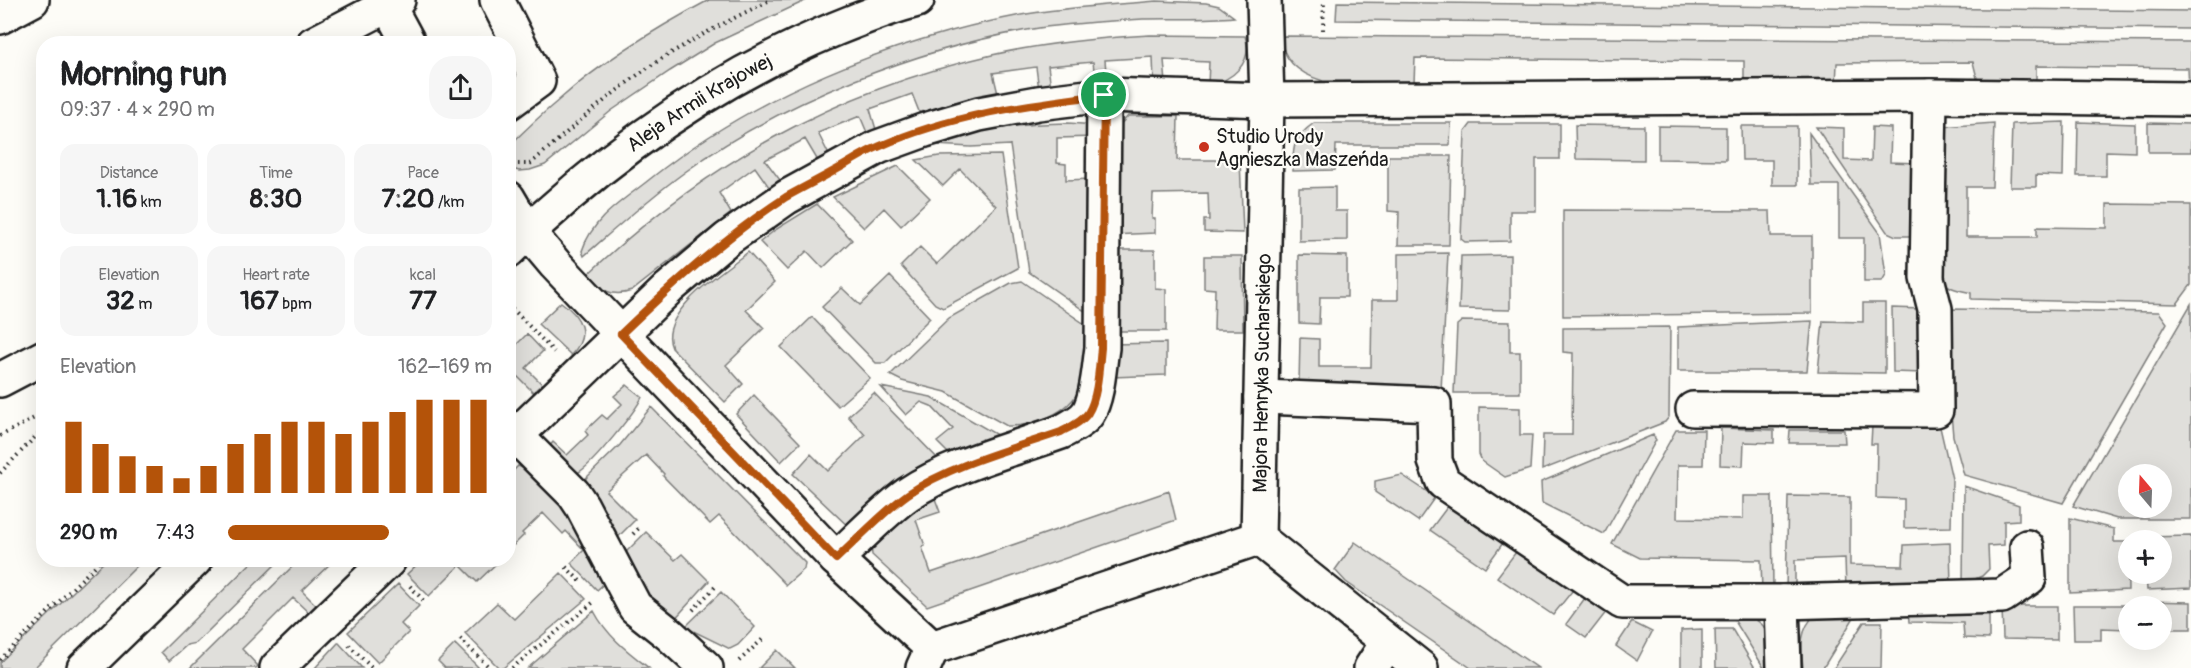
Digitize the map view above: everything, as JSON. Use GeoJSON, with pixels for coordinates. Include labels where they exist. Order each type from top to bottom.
{"type":"FeatureCollection","features":[{"type":"Feature","properties":{"kind":"street"},"geometry":{"type":"LineString","coordinates":[[0,17],[32,0]]}},
{"type":"Feature","properties":{"kind":"street"},"geometry":{"type":"LineString","coordinates":[[497,0],[515,36]]}},
{"type":"Feature","properties":{"kind":"street","name":"Aleja Armii Krajowej"},"geometry":{"type":"LineString","coordinates":[[518,242],[592,176],[660,124],[710,92],[816,38],[882,10],[917,0]]}},
{"type":"Feature","properties":{"kind":"street","name":"Majora Henryka Sucharskiego"},"geometry":{"type":"LineString","coordinates":[[1258,538],[1267,100],[1264,0]]}},
{"type":"Feature","properties":{"kind":"street"},"geometry":{"type":"LineString","coordinates":[[328,36],[393,2],[406,36]]}},
{"type":"Feature","properties":{"kind":"street"},"geometry":{"type":"LineString","coordinates":[[516,38],[538,81],[516,97]]}},
{"type":"Feature","properties":{"kind":"street"},"geometry":{"type":"LineString","coordinates":[[836,559],[907,495],[927,483],[951,471],[1061,432],[1076,424],[1088,413],[1096,387],[1101,348],[1104,95]]}},
{"type":"Feature","properties":{"kind":"street"},"geometry":{"type":"LineString","coordinates":[[516,436],[669,288],[727,239],[787,197],[878,147],[979,114],[1038,103],[1104,95],[1267,100],[1930,96],[2191,99]]}},
{"type":"Feature","properties":{"kind":"street"},"geometry":{"type":"LineString","coordinates":[[1693,409],[1936,410],[1935,309],[1927,278],[1930,96]]}},
{"type":"Feature","properties":{"kind":"street"},"geometry":{"type":"LineString","coordinates":[[518,242],[621,334],[928,658],[1258,538],[1380,655],[1421,668]]}},
{"type":"Feature","properties":{"kind":"street"},"geometry":{"type":"LineString","coordinates":[[0,380],[36,361]]}},
{"type":"Feature","properties":{"kind":"street"},"geometry":{"type":"LineString","coordinates":[[1261,397],[1434,404],[1435,461],[1443,482],[1622,602],[1782,602],[2002,596],[2029,578],[2027,547]]}},
{"type":"Feature","properties":{"kind":"street"},"geometry":{"type":"LineString","coordinates":[[516,443],[574,494],[636,607],[706,668]]}},
{"type":"Feature","properties":{"kind":"street"},"geometry":{"type":"LineString","coordinates":[[84,668],[188,567]]}},
{"type":"Feature","properties":{"kind":"street"},"geometry":{"type":"LineString","coordinates":[[277,668],[382,567]]}},
{"type":"Feature","properties":{"kind":"street"},"geometry":{"type":"LineString","coordinates":[[1782,602],[1784,668]]}},
{"type":"Feature","properties":{"kind":"path"},"geometry":{"type":"LineString","coordinates":[[516,164],[530,164],[603,102],[652,65],[706,32],[770,0]]}},
{"type":"Feature","properties":{"kind":"path"},"geometry":{"type":"LineString","coordinates":[[1323,30],[1324,0]]}},
{"type":"Feature","properties":{"kind":"path"},"geometry":{"type":"LineString","coordinates":[[516,312],[577,376]]}},
{"type":"Feature","properties":{"kind":"path"},"geometry":{"type":"LineString","coordinates":[[0,436],[36,417]]}},
{"type":"Feature","properties":{"kind":"path"},"geometry":{"type":"LineString","coordinates":[[0,473],[36,437]]}},
{"type":"Feature","properties":{"kind":"path"},"geometry":{"type":"LineString","coordinates":[[0,660],[94,567]]}},
{"type":"Feature","properties":{"kind":"path"},"geometry":{"type":"LineString","coordinates":[[566,567],[586,587]]}},
{"type":"Feature","properties":{"kind":"path"},"geometry":{"type":"LineString","coordinates":[[512,668],[621,579]]}},
{"type":"Feature","properties":{"kind":"path"},"geometry":{"type":"LineString","coordinates":[[732,668],[765,637]]}},
{"type":"Feature","properties":{"kind":"path"},"geometry":{"type":"LineString","coordinates":[[460,639],[490,668]]}},
{"type":"Feature","properties":{"kind":"shaded area"},"geometry":{"type":"Polygon","coordinates":[[[709,0],[807,0],[715,43],[670,71],[611,111],[545,165],[530,170],[516,170],[516,139],[540,116],[594,71],[631,45],[709,0]]]}},
{"type":"Feature","properties":{"kind":"shaded area"},"geometry":{"type":"Polygon","coordinates":[[[1157,1],[1206,3],[1219,6],[1234,17],[1143,19],[1039,28],[994,37],[900,63],[808,100],[723,146],[659,192],[584,256],[582,251],[587,239],[601,219],[650,179],[734,121],[825,75],[922,39],[971,26],[1038,12],[1157,1]]]}},
{"type":"Feature","properties":{"kind":"shaded area"},"geometry":{"type":"Polygon","coordinates":[[[1337,2],[2191,11],[2191,29],[1336,20],[1337,2]]]}},
{"type":"Feature","properties":{"kind":"shaded area"},"geometry":{"type":"Polygon","coordinates":[[[1150,35],[1245,36],[1246,54],[1244,62],[1233,75],[1208,85],[1209,62],[1164,60],[1166,83],[1154,83],[1153,57],[1105,60],[1107,84],[1096,85],[1093,62],[1048,66],[1051,88],[1039,90],[1036,67],[993,73],[998,94],[951,103],[920,114],[912,94],[870,109],[877,133],[868,135],[860,116],[818,133],[829,155],[818,161],[805,139],[765,160],[780,180],[769,187],[755,167],[719,193],[731,213],[632,291],[612,293],[597,285],[587,275],[632,235],[678,199],[774,137],[825,111],[878,89],[934,70],[992,55],[1031,47],[1150,35]]]}},
{"type":"Feature","properties":{"kind":"shaded area"},"geometry":{"type":"Polygon","coordinates":[[[1281,36],[2191,42],[2191,89],[2189,89],[2188,68],[2036,66],[2036,87],[1979,86],[1973,62],[1837,63],[1836,86],[1744,87],[1744,61],[1415,58],[1414,82],[1323,81],[1294,65],[1285,52],[1281,36]]]}},
{"type":"Feature","properties":{"kind":"shaded area"},"geometry":{"type":"Polygon","coordinates":[[[1128,116],[1178,116],[1177,160],[1240,160],[1243,233],[1204,232],[1204,220],[1209,220],[1208,193],[1153,194],[1152,218],[1155,218],[1155,233],[1111,235],[1112,134],[1128,116]]]}},
{"type":"Feature","properties":{"kind":"shaded area"},"geometry":{"type":"Polygon","coordinates":[[[2064,122],[2063,176],[2036,175],[2036,187],[2010,187],[2012,124],[2064,122]]]}},
{"type":"Feature","properties":{"kind":"shaded area"},"geometry":{"type":"Polygon","coordinates":[[[2078,122],[2135,124],[2135,152],[2106,151],[2106,176],[2077,176],[2078,122]]]}},
{"type":"Feature","properties":{"kind":"shaded area"},"geometry":{"type":"Polygon","coordinates":[[[1068,123],[1096,125],[1095,137],[1057,138],[1057,163],[1066,164],[1066,180],[1091,179],[1089,314],[1029,272],[1010,145],[971,147],[935,145],[1000,128],[1068,123]]]}},
{"type":"Feature","properties":{"kind":"shaded area"},"geometry":{"type":"Polygon","coordinates":[[[1314,123],[1451,123],[1450,145],[1336,145],[1335,170],[1293,171],[1293,155],[1298,138],[1314,123]]]}},
{"type":"Feature","properties":{"kind":"shaded area"},"geometry":{"type":"Polygon","coordinates":[[[1994,123],[1992,187],[1966,187],[1966,237],[2037,237],[2037,227],[2107,228],[2107,204],[2191,205],[2191,285],[2177,304],[1971,299],[1971,293],[1947,284],[1941,277],[1941,127],[1994,123]]]}},
{"type":"Feature","properties":{"kind":"shaded area"},"geometry":{"type":"Polygon","coordinates":[[[2148,123],[2191,124],[2191,152],[2148,152],[2148,123]]]}},
{"type":"Feature","properties":{"kind":"shaded area"},"geometry":{"type":"Polygon","coordinates":[[[1471,124],[1560,124],[1560,159],[1536,159],[1536,211],[1510,211],[1510,241],[1465,242],[1461,239],[1465,132],[1471,124]]]}},
{"type":"Feature","properties":{"kind":"shaded area"},"geometry":{"type":"Polygon","coordinates":[[[1575,125],[1644,126],[1644,160],[1576,159],[1575,125]]]}},
{"type":"Feature","properties":{"kind":"shaded area"},"geometry":{"type":"Polygon","coordinates":[[[1658,126],[1726,127],[1726,160],[1658,159],[1658,126]]]}},
{"type":"Feature","properties":{"kind":"shaded area"},"geometry":{"type":"Polygon","coordinates":[[[1741,126],[1797,126],[1797,185],[1772,185],[1772,160],[1742,160],[1741,126]]]}},
{"type":"Feature","properties":{"kind":"shaded area"},"geometry":{"type":"Polygon","coordinates":[[[1816,127],[1844,128],[1844,160],[1871,161],[1872,127],[1891,128],[1890,162],[1918,163],[1916,236],[1896,236],[1887,232],[1816,127]]]}},
{"type":"Feature","properties":{"kind":"shaded area"},"geometry":{"type":"Polygon","coordinates":[[[1809,133],[1880,233],[1886,275],[1882,282],[1864,282],[1864,238],[1839,238],[1839,185],[1811,185],[1809,133]]]}},
{"type":"Feature","properties":{"kind":"shaded area"},"geometry":{"type":"Polygon","coordinates":[[[1001,155],[1018,268],[943,308],[935,304],[901,266],[920,247],[937,264],[996,206],[960,169],[943,186],[916,160],[939,156],[1001,155]]]}},
{"type":"Feature","properties":{"kind":"shaded area"},"geometry":{"type":"Polygon","coordinates":[[[1388,156],[1451,156],[1449,245],[1398,245],[1399,212],[1388,211],[1388,156]]]}},
{"type":"Feature","properties":{"kind":"shaded area"},"geometry":{"type":"Polygon","coordinates":[[[898,166],[930,198],[901,226],[884,208],[864,228],[833,197],[898,166]]]}},
{"type":"Feature","properties":{"kind":"shaded area"},"geometry":{"type":"Polygon","coordinates":[[[1335,187],[1335,211],[1347,211],[1347,240],[1299,241],[1299,188],[1335,187]]]}},
{"type":"Feature","properties":{"kind":"shaded area"},"geometry":{"type":"Polygon","coordinates":[[[817,204],[852,240],[823,268],[807,251],[787,270],[760,242],[817,204]]]}},
{"type":"Feature","properties":{"kind":"shaded area"},"geometry":{"type":"Polygon","coordinates":[[[1563,210],[1770,211],[1771,236],[1812,236],[1812,313],[1563,316],[1563,210]]]}},
{"type":"Feature","properties":{"kind":"shaded area"},"geometry":{"type":"Polygon","coordinates":[[[1111,250],[1155,250],[1155,288],[1166,289],[1166,331],[1109,331],[1111,250]]]}},
{"type":"Feature","properties":{"kind":"shaded area"},"geometry":{"type":"Polygon","coordinates":[[[748,252],[775,282],[746,310],[764,328],[726,365],[743,384],[725,402],[672,348],[670,335],[674,321],[695,294],[748,252]]]}},
{"type":"Feature","properties":{"kind":"shaded area"},"geometry":{"type":"Polygon","coordinates":[[[1448,253],[1441,391],[1299,384],[1300,338],[1319,339],[1319,367],[1371,367],[1372,300],[1398,300],[1398,254],[1448,253]]]}},
{"type":"Feature","properties":{"kind":"shaded area"},"geometry":{"type":"Polygon","coordinates":[[[1299,255],[1347,256],[1347,297],[1320,297],[1319,324],[1299,323],[1299,255]]]}},
{"type":"Feature","properties":{"kind":"shaded area"},"geometry":{"type":"Polygon","coordinates":[[[1510,255],[1510,310],[1459,309],[1461,256],[1510,255]]]}},
{"type":"Feature","properties":{"kind":"shaded area"},"geometry":{"type":"Polygon","coordinates":[[[1204,256],[1242,256],[1243,330],[1214,330],[1215,289],[1204,288],[1204,256]]]}},
{"type":"Feature","properties":{"kind":"shaded area"},"geometry":{"type":"Polygon","coordinates":[[[890,276],[930,318],[885,363],[876,363],[822,307],[842,288],[860,305],[890,276]]]}},
{"type":"Feature","properties":{"kind":"shaded area"},"geometry":{"type":"Polygon","coordinates":[[[1022,281],[1086,325],[1088,330],[1088,348],[1080,386],[1074,398],[1059,412],[1027,424],[1007,426],[946,392],[902,381],[890,375],[949,318],[1011,283],[1022,281]]]}},
{"type":"Feature","properties":{"kind":"shaded area"},"geometry":{"type":"Polygon","coordinates":[[[561,302],[574,313],[581,326],[581,340],[571,355],[538,324],[561,302]]]}},
{"type":"Feature","properties":{"kind":"shaded area"},"geometry":{"type":"Polygon","coordinates":[[[1863,303],[1885,303],[1885,373],[1818,372],[1823,321],[1863,322],[1863,303]]]}},
{"type":"Feature","properties":{"kind":"shaded area"},"geometry":{"type":"Polygon","coordinates":[[[2191,304],[2191,519],[2117,519],[2073,506],[2191,304]]]}},
{"type":"Feature","properties":{"kind":"shaded area"},"geometry":{"type":"Polygon","coordinates":[[[1892,308],[1922,309],[1924,373],[1893,372],[1892,308]]]}},
{"type":"Feature","properties":{"kind":"shaded area"},"geometry":{"type":"Polygon","coordinates":[[[1950,309],[2159,312],[2167,323],[2063,503],[1964,475],[1953,436],[1951,413],[1950,309]]]}},
{"type":"Feature","properties":{"kind":"shaded area"},"geometry":{"type":"Polygon","coordinates":[[[812,317],[870,378],[838,406],[781,347],[812,317]]]}},
{"type":"Feature","properties":{"kind":"shaded area"},"geometry":{"type":"Polygon","coordinates":[[[1462,321],[1510,322],[1510,352],[1520,352],[1520,393],[1454,393],[1457,325],[1462,321]]]}},
{"type":"Feature","properties":{"kind":"shaded area"},"geometry":{"type":"Polygon","coordinates":[[[1812,321],[1807,371],[1678,371],[1678,327],[1812,321]]]}},
{"type":"Feature","properties":{"kind":"shaded area"},"geometry":{"type":"Polygon","coordinates":[[[1670,327],[1669,417],[1665,422],[1542,470],[1543,435],[1572,435],[1573,353],[1563,352],[1563,328],[1670,327]]]}},
{"type":"Feature","properties":{"kind":"shaded area"},"geometry":{"type":"Polygon","coordinates":[[[527,334],[543,351],[526,368],[542,384],[533,392],[516,377],[516,345],[527,334]]]}},
{"type":"Feature","properties":{"kind":"shaded area"},"geometry":{"type":"Polygon","coordinates":[[[1166,343],[1166,375],[1112,377],[1110,344],[1166,343]]]}},
{"type":"Feature","properties":{"kind":"shaded area"},"geometry":{"type":"Polygon","coordinates":[[[627,385],[642,397],[638,404],[613,437],[585,467],[579,472],[569,473],[547,449],[553,442],[567,455],[588,435],[585,431],[602,415],[607,419],[622,404],[614,396],[627,385]]]}},
{"type":"Feature","properties":{"kind":"shaded area"},"geometry":{"type":"Polygon","coordinates":[[[881,387],[931,397],[1004,439],[969,451],[948,453],[937,442],[953,429],[931,406],[921,402],[906,415],[881,387]]]}},
{"type":"Feature","properties":{"kind":"shaded area"},"geometry":{"type":"Polygon","coordinates":[[[874,393],[941,462],[852,530],[793,474],[811,454],[828,471],[865,435],[848,416],[874,393]]]}},
{"type":"Feature","properties":{"kind":"shaded area"},"geometry":{"type":"Polygon","coordinates":[[[754,395],[800,443],[781,462],[736,414],[754,395]]]}},
{"type":"Feature","properties":{"kind":"shaded area"},"geometry":{"type":"Polygon","coordinates":[[[651,407],[805,563],[804,569],[786,585],[719,516],[710,524],[663,476],[664,474],[646,455],[606,491],[635,520],[615,540],[585,488],[586,478],[620,445],[651,407]]]}},
{"type":"Feature","properties":{"kind":"shaded area"},"geometry":{"type":"Polygon","coordinates":[[[1479,407],[1520,408],[1520,435],[1532,435],[1530,469],[1505,477],[1482,461],[1479,454],[1479,407]]]}},
{"type":"Feature","properties":{"kind":"shaded area"},"geometry":{"type":"Polygon","coordinates":[[[1872,426],[1940,427],[1952,479],[1951,527],[1904,528],[1904,499],[1876,498],[1877,444],[1871,444],[1872,426]]]}},
{"type":"Feature","properties":{"kind":"shaded area"},"geometry":{"type":"Polygon","coordinates":[[[1721,428],[1774,430],[1774,443],[1744,442],[1743,466],[1720,465],[1721,428]]]}},
{"type":"Feature","properties":{"kind":"shaded area"},"geometry":{"type":"Polygon","coordinates":[[[1676,430],[1704,430],[1703,465],[1678,465],[1677,518],[1743,519],[1743,496],[1772,496],[1773,591],[1762,591],[1761,560],[1640,558],[1612,544],[1676,430]]]}},
{"type":"Feature","properties":{"kind":"shaded area"},"geometry":{"type":"Polygon","coordinates":[[[1790,430],[1844,430],[1845,443],[1789,443],[1790,430]]]}},
{"type":"Feature","properties":{"kind":"shaded area"},"geometry":{"type":"Polygon","coordinates":[[[1653,435],[1656,440],[1604,534],[1542,503],[1541,482],[1653,435]]]}},
{"type":"Feature","properties":{"kind":"shaded area"},"geometry":{"type":"Polygon","coordinates":[[[518,466],[530,471],[560,498],[607,581],[597,590],[571,563],[584,550],[566,531],[563,534],[543,513],[522,533],[524,535],[516,543],[516,468],[518,466]]]}},
{"type":"Feature","properties":{"kind":"shaded area"},"geometry":{"type":"Polygon","coordinates":[[[1402,475],[1435,497],[1418,521],[1375,492],[1375,481],[1402,475]]]}},
{"type":"Feature","properties":{"kind":"shaded area"},"geometry":{"type":"Polygon","coordinates":[[[1964,486],[2019,505],[2019,520],[2004,521],[2004,545],[1988,546],[1989,569],[1982,576],[1963,584],[1964,486]]]}},
{"type":"Feature","properties":{"kind":"shaded area"},"geometry":{"type":"Polygon","coordinates":[[[1169,491],[1176,520],[927,606],[872,555],[871,546],[917,502],[934,496],[940,512],[916,520],[931,573],[1169,491]]]}},
{"type":"Feature","properties":{"kind":"shaded area"},"geometry":{"type":"Polygon","coordinates":[[[1788,496],[1850,497],[1850,565],[1903,566],[1904,545],[1950,543],[1951,587],[1846,590],[1845,558],[1795,560],[1795,591],[1786,591],[1788,496]]]}},
{"type":"Feature","properties":{"kind":"shaded area"},"geometry":{"type":"Polygon","coordinates":[[[1448,506],[1503,543],[1485,568],[1430,530],[1448,506]]]}},
{"type":"Feature","properties":{"kind":"shaded area"},"geometry":{"type":"Polygon","coordinates":[[[2070,518],[2114,529],[2114,542],[2118,542],[2118,584],[2128,584],[2128,590],[2070,593],[2070,518]]]}},
{"type":"Feature","properties":{"kind":"shaded area"},"geometry":{"type":"Polygon","coordinates":[[[646,532],[675,560],[682,554],[709,581],[672,622],[654,610],[621,557],[646,532]]]}},
{"type":"Feature","properties":{"kind":"shaded area"},"geometry":{"type":"Polygon","coordinates":[[[2172,536],[2191,536],[2191,588],[2147,590],[2147,584],[2172,584],[2172,536]]]}},
{"type":"Feature","properties":{"kind":"shaded area"},"geometry":{"type":"Polygon","coordinates":[[[1355,542],[1538,668],[1471,668],[1346,582],[1335,570],[1355,542]]]}},
{"type":"Feature","properties":{"kind":"shaded area"},"geometry":{"type":"Polygon","coordinates":[[[1516,552],[1573,590],[1553,615],[1497,577],[1516,552]]]}},
{"type":"Feature","properties":{"kind":"shaded area"},"geometry":{"type":"Polygon","coordinates":[[[99,567],[136,567],[34,668],[0,668],[0,662],[99,567]]]}},
{"type":"Feature","properties":{"kind":"shaded area"},"geometry":{"type":"Polygon","coordinates":[[[247,567],[273,567],[196,643],[187,645],[169,661],[161,652],[247,567]]]}},
{"type":"Feature","properties":{"kind":"shaded area"},"geometry":{"type":"Polygon","coordinates":[[[292,567],[327,567],[302,591],[317,606],[310,614],[293,598],[242,649],[258,666],[256,668],[190,668],[292,567]]]}},
{"type":"Feature","properties":{"kind":"shaded area"},"geometry":{"type":"Polygon","coordinates":[[[414,567],[458,567],[429,596],[407,574],[414,567]]]}},
{"type":"Feature","properties":{"kind":"shaded area"},"geometry":{"type":"Polygon","coordinates":[[[462,567],[493,567],[477,582],[462,567]]]}},
{"type":"Feature","properties":{"kind":"shaded area"},"geometry":{"type":"Polygon","coordinates":[[[561,573],[586,599],[503,668],[499,668],[465,633],[497,603],[514,619],[561,573]]]}},
{"type":"Feature","properties":{"kind":"shaded area"},"geometry":{"type":"Polygon","coordinates":[[[398,584],[419,606],[401,624],[409,632],[378,663],[348,632],[398,584]]]}},
{"type":"Feature","properties":{"kind":"shaded area"},"geometry":{"type":"Polygon","coordinates":[[[721,592],[755,627],[738,645],[730,649],[685,627],[721,592]]]}},
{"type":"Feature","properties":{"kind":"shaded area"},"geometry":{"type":"Polygon","coordinates":[[[1585,598],[1607,611],[1586,638],[1566,624],[1585,598]]]}},
{"type":"Feature","properties":{"kind":"shaded area"},"geometry":{"type":"Polygon","coordinates":[[[2172,602],[2191,602],[2191,629],[2172,629],[2172,602]]]}},
{"type":"Feature","properties":{"kind":"shaded area"},"geometry":{"type":"Polygon","coordinates":[[[1989,604],[1989,639],[1964,638],[1963,623],[1909,622],[1908,608],[1989,604]]]}},
{"type":"Feature","properties":{"kind":"shaded area"},"geometry":{"type":"Polygon","coordinates":[[[2073,605],[2118,605],[2118,629],[2101,628],[2101,640],[2074,640],[2073,605]]]}},
{"type":"Feature","properties":{"kind":"shaded area"},"geometry":{"type":"Polygon","coordinates":[[[2002,606],[2057,606],[2057,640],[2003,639],[2002,606]]]}},
{"type":"Feature","properties":{"kind":"shaded area"},"geometry":{"type":"Polygon","coordinates":[[[594,611],[611,636],[649,668],[528,668],[594,611]]]}},
{"type":"Feature","properties":{"kind":"shaded area"},"geometry":{"type":"Polygon","coordinates":[[[1816,614],[1854,614],[1823,668],[1803,668],[1802,639],[1810,620],[1816,614]]]}},
{"type":"Feature","properties":{"kind":"shaded area"},"geometry":{"type":"Polygon","coordinates":[[[1717,615],[1747,618],[1762,624],[1769,639],[1775,668],[1764,668],[1735,621],[1717,621],[1717,615]]]}},
{"type":"Feature","properties":{"kind":"shaded area"},"geometry":{"type":"Polygon","coordinates":[[[1632,622],[1652,632],[1637,661],[1616,646],[1632,622]]]}},
{"type":"Feature","properties":{"kind":"shaded area"},"geometry":{"type":"Polygon","coordinates":[[[1864,622],[1882,622],[1881,668],[1834,668],[1864,622]]]}},
{"type":"Feature","properties":{"kind":"shaded area"},"geometry":{"type":"Polygon","coordinates":[[[1702,629],[1702,668],[1681,668],[1681,630],[1702,629]]]}},
{"type":"Feature","properties":{"kind":"shaded area"},"geometry":{"type":"Polygon","coordinates":[[[1715,629],[1732,629],[1755,668],[1716,668],[1715,629]]]}},
{"type":"Feature","properties":{"kind":"shaded area"},"geometry":{"type":"Polygon","coordinates":[[[338,643],[362,668],[315,668],[338,643]]]}},
{"type":"Feature","properties":{"kind":"shaded area"},"geometry":{"type":"Polygon","coordinates":[[[455,644],[479,668],[445,668],[438,661],[455,644]]]}},
{"type":"Feature","properties":{"kind":"shaded area"},"geometry":{"type":"Polygon","coordinates":[[[777,650],[795,668],[759,668],[777,650]]]}},
{"type":"Feature","properties":{"kind":"place","name":"Studio Urody Agnieszka Maszeńda"},"geometry":{"type":"Point","coordinates":[1204,147]}},
{"type":"Feature","properties":{"kind":"route"},"geometry":{"type":"LineString","coordinates":[[1104,95],[1101,348],[1096,387],[1088,413],[1076,424],[1061,432],[951,471],[927,483],[907,495],[836,559],[621,334],[669,288],[727,239],[787,197],[878,147],[979,114],[1038,103],[1104,95]]}}]}
